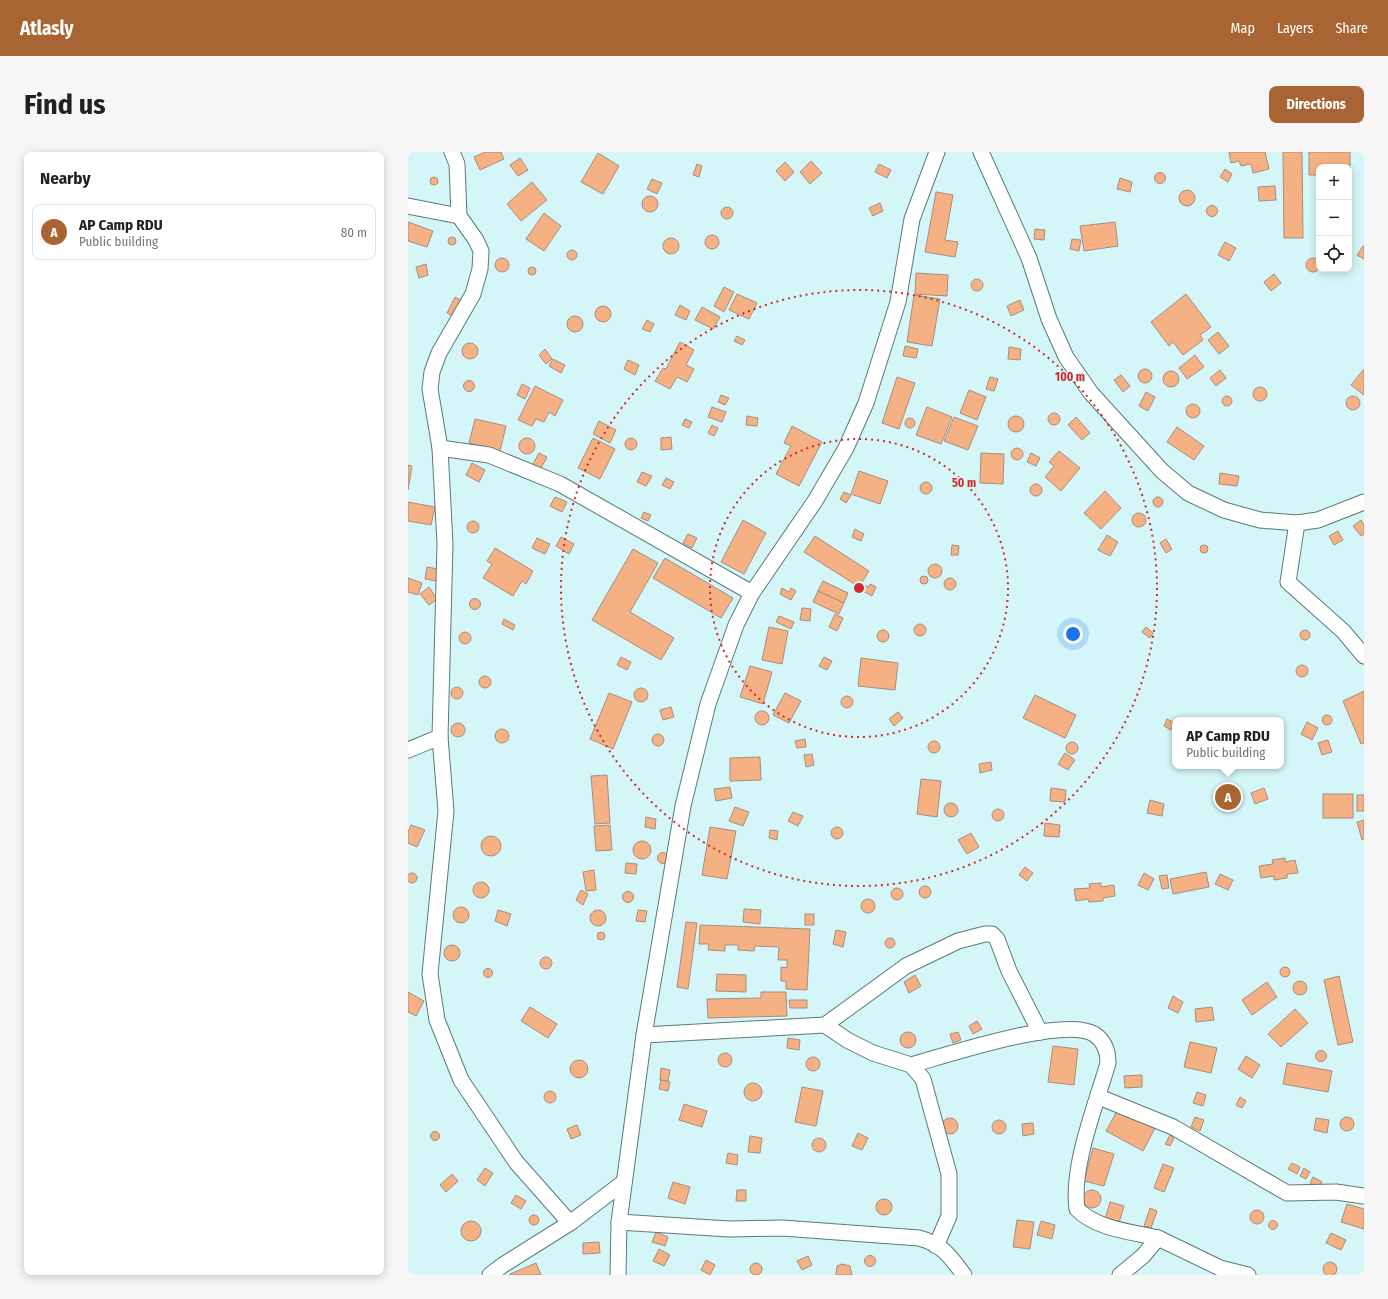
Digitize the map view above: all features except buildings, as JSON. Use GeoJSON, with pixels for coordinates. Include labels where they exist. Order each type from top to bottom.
{"type":"FeatureCollection","features":[{"type":"Feature","properties":{"kind":"street"},"geometry":{"type":"LineString","coordinates":[[452,152],[456,164],[459,216],[476,240],[481,251],[480,269],[473,294],[439,352],[432,372],[430,389],[440,448],[445,544],[440,737],[446,811],[430,974],[437,1020],[461,1080],[516,1162],[570,1224]]}},
{"type":"Feature","properties":{"kind":"street"},"geometry":{"type":"LineString","coordinates":[[618,1275],[618,1222],[644,1035],[683,806],[694,754],[708,704],[736,625],[752,593],[819,494],[846,448],[866,403],[898,302],[912,219],[936,152]]}},
{"type":"Feature","properties":{"kind":"street"},"geometry":{"type":"LineString","coordinates":[[982,152],[1029,258],[1049,319],[1066,357],[1091,393],[1162,471],[1188,493],[1224,510],[1260,520],[1297,523],[1318,520],[1364,502]]}},
{"type":"Feature","properties":{"kind":"street"},"geometry":{"type":"LineString","coordinates":[[408,206],[459,216]]}},
{"type":"Feature","properties":{"kind":"street"},"geometry":{"type":"LineString","coordinates":[[440,448],[490,455],[560,484],[752,593]]}},
{"type":"Feature","properties":{"kind":"street"},"geometry":{"type":"LineString","coordinates":[[1297,523],[1288,582],[1343,631],[1364,656]]}},
{"type":"Feature","properties":{"kind":"street"},"geometry":{"type":"LineString","coordinates":[[408,750],[440,737]]}},
{"type":"Feature","properties":{"kind":"street"},"geometry":{"type":"LineString","coordinates":[[644,1035],[825,1025],[906,966],[958,941],[985,934],[992,934],[997,939],[1009,971],[1040,1032]]}},
{"type":"Feature","properties":{"kind":"street"},"geometry":{"type":"LineString","coordinates":[[825,1025],[847,1040],[873,1053],[910,1065],[923,1079],[949,1174],[949,1216],[936,1246]]}},
{"type":"Feature","properties":{"kind":"street"},"geometry":{"type":"LineString","coordinates":[[910,1065],[1040,1032],[1081,1029],[1095,1034],[1104,1043],[1108,1051],[1108,1063],[1099,1097],[1084,1139],[1077,1186],[1077,1210],[1090,1219],[1106,1225],[1158,1238],[1220,1268],[1248,1275]]}},
{"type":"Feature","properties":{"kind":"street"},"geometry":{"type":"LineString","coordinates":[[1099,1097],[1173,1127],[1287,1193],[1336,1192],[1364,1196]]}},
{"type":"Feature","properties":{"kind":"street"},"geometry":{"type":"LineString","coordinates":[[490,1275],[570,1224],[624,1182]]}},
{"type":"Feature","properties":{"kind":"street"},"geometry":{"type":"LineString","coordinates":[[618,1222],[729,1229],[782,1228],[918,1238],[933,1242],[936,1246],[945,1250],[964,1275]]}},
{"type":"Feature","properties":{"kind":"street"},"geometry":{"type":"LineString","coordinates":[[1120,1275],[1143,1256],[1158,1238]]}},
{"type":"Feature","properties":{"kind":"place","name":"AP Camp RDU"},"geometry":{"type":"Point","coordinates":[1228,797]}}]}
